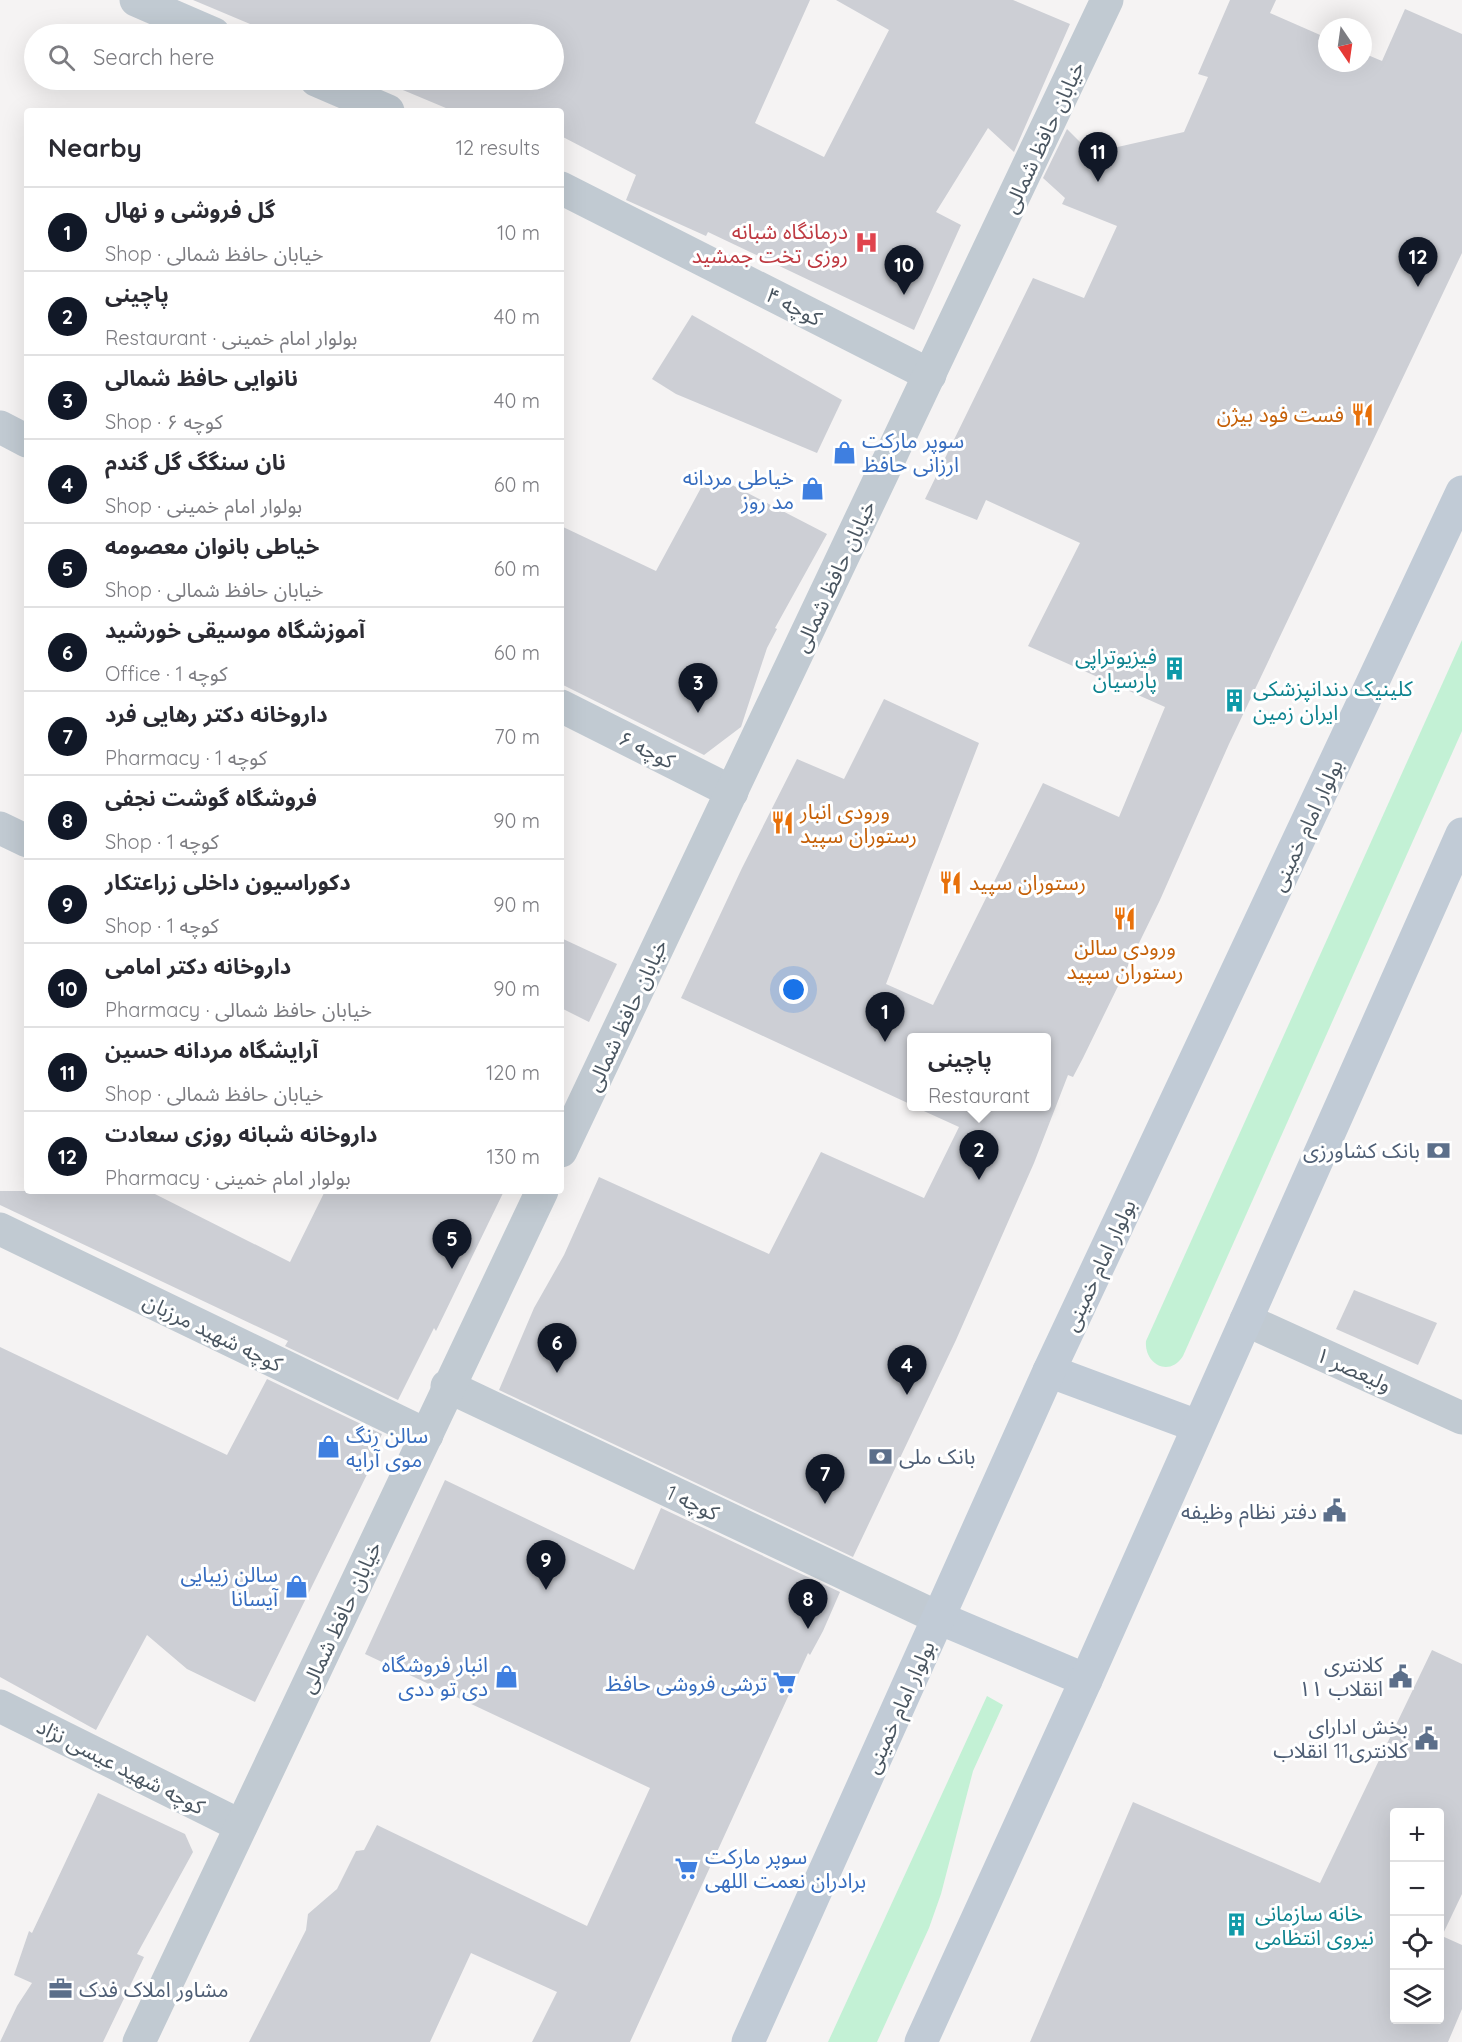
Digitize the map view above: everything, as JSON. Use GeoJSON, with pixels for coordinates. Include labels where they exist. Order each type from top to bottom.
{"type":"FeatureCollection","features":[{"type":"Feature","properties":{"kind":"main road","name":"بولوار امام خمینی"},"geometry":{"type":"LineString","coordinates":[[748,2042],[1049,1371],[1462,492]]}},
{"type":"Feature","properties":{"kind":"main road"},"geometry":{"type":"LineString","coordinates":[[921,2042],[1086,1680],[1462,834]]}},
{"type":"Feature","properties":{"kind":"main road"},"geometry":{"type":"LineString","coordinates":[[1049,1371],[1197,1426]]}},
{"type":"Feature","properties":{"kind":"main road"},"geometry":{"type":"LineString","coordinates":[[939,1618],[1086,1680]]}},
{"type":"Feature","properties":{"kind":"street"},"geometry":{"type":"LineString","coordinates":[[136,0],[191,24]]}},
{"type":"Feature","properties":{"kind":"street","name":"خیابان حافظ شمالی"},"geometry":{"type":"LineString","coordinates":[[564,1138],[569,1116],[732,792],[1107,0]]}},
{"type":"Feature","properties":{"kind":"street"},"geometry":{"type":"LineString","coordinates":[[339,90],[381,108]]}},
{"type":"Feature","properties":{"kind":"street","name":"کوچه ۴"},"geometry":{"type":"LineString","coordinates":[[564,190],[930,375]]}},
{"type":"Feature","properties":{"kind":"street"},"geometry":{"type":"LineString","coordinates":[[0,427],[24,439]]}},
{"type":"Feature","properties":{"kind":"street","name":"کوچه ۶"},"geometry":{"type":"LineString","coordinates":[[564,708],[732,792]]}},
{"type":"Feature","properties":{"kind":"street"},"geometry":{"type":"LineString","coordinates":[[0,828],[24,840]]}},
{"type":"Feature","properties":{"kind":"street","name":"خیابان حافظ شمالی"},"geometry":{"type":"LineString","coordinates":[[139,2042],[427,1435],[447,1386],[541,1194]]}},
{"type":"Feature","properties":{"kind":"street","name":"کوچه شهید مرزبان"},"geometry":{"type":"LineString","coordinates":[[0,1229],[427,1435]]}},
{"type":"Feature","properties":{"kind":"street","name":"ولیعصر ۱"},"geometry":{"type":"LineString","coordinates":[[1246,1320],[1462,1418]]}},
{"type":"Feature","properties":{"kind":"street","name":"کوچه 1"},"geometry":{"type":"LineString","coordinates":[[447,1386],[939,1618]]}},
{"type":"Feature","properties":{"kind":"street","name":"کوچه شهید عیسی نژاد"},"geometry":{"type":"LineString","coordinates":[[0,1706],[241,1826]]}},
{"type":"Feature","properties":{"kind":"green space"},"geometry":{"type":"Polygon","coordinates":[[[1462,640],[1462,731],[1183,1356],[1171,1366],[1158,1365],[1149,1356],[1146,1341],[1462,640]]]}},
{"type":"Feature","properties":{"kind":"green space"},"geometry":{"type":"Polygon","coordinates":[[[987,1696],[1003,1705],[973,1771],[941,1894],[929,1928],[877,2042],[828,2042],[987,1696]]]}},
{"type":"Feature","properties":{"kind":"building"},"geometry":{"type":"Polygon","coordinates":[[[193,0],[810,0],[755,123],[824,157],[889,30],[836,0],[1013,0],[1070,24],[1014,152],[988,128],[936,212],[961,225],[914,330],[708,232],[706,236],[626,200],[636,175],[564,138],[564,108],[446,108],[403,90],[564,90],[564,24],[250,24],[193,0]]]}},
{"type":"Feature","properties":{"kind":"building"},"geometry":{"type":"Polygon","coordinates":[[[1230,0],[1276,0],[1270,13],[1318,34],[1318,72],[1372,72],[1372,57],[1382,61],[1405,9],[1462,34],[1462,253],[1229,744],[1160,900],[1083,1058],[1073,1077],[1068,1075],[1034,1163],[956,1340],[853,1557],[499,1390],[534,1308],[564,1255],[599,1177],[769,1254],[821,1152],[924,1198],[959,1127],[924,1111],[1051,1111],[1051,1033],[907,1033],[907,1103],[681,998],[742,868],[797,759],[844,779],[884,699],[979,743],[886,984],[933,1005],[1043,783],[1119,817],[1165,707],[1028,646],[1080,543],[986,500],[977,520],[925,499],[1033,278],[1084,298],[1117,226],[1062,204],[1065,198],[1043,178],[1067,129],[1091,153],[1184,132],[1208,77],[1198,74],[1230,0]]]}},
{"type":"Feature","properties":{"kind":"building"},"geometry":{"type":"Polygon","coordinates":[[[692,315],[842,400],[817,453],[676,394],[652,379],[692,315]]]}},
{"type":"Feature","properties":{"kind":"building"},"geometry":{"type":"Polygon","coordinates":[[[709,473],[827,534],[775,628],[777,629],[767,648],[741,727],[704,755],[564,685],[564,527],[656,571],[709,473]]]}},
{"type":"Feature","properties":{"kind":"building"},"geometry":{"type":"Polygon","coordinates":[[[564,939],[617,964],[589,1022],[564,1010],[564,939]]]}},
{"type":"Feature","properties":{"kind":"building"},"geometry":{"type":"Polygon","coordinates":[[[0,1191],[24,1191],[24,1194],[155,1194],[290,1262],[324,1194],[503,1194],[436,1331],[434,1328],[398,1400],[285,1346],[288,1341],[0,1205],[0,1191]]]}},
{"type":"Feature","properties":{"kind":"building"},"geometry":{"type":"Polygon","coordinates":[[[1354,1290],[1437,1323],[1418,1365],[1336,1329],[1354,1290]]]}},
{"type":"Feature","properties":{"kind":"building"},"geometry":{"type":"Polygon","coordinates":[[[0,1347],[227,1455],[267,1379],[382,1434],[375,1450],[378,1452],[255,1702],[187,1669],[147,1635],[96,1730],[0,1677],[0,1347]]]}},
{"type":"Feature","properties":{"kind":"building"},"geometry":{"type":"Polygon","coordinates":[[[445,1480],[634,1570],[661,1508],[840,1592],[823,1631],[810,1655],[808,1653],[630,2042],[532,2042],[557,1992],[471,1953],[430,2042],[249,2042],[306,1930],[308,1914],[337,1889],[356,1851],[364,1850],[377,1825],[587,1926],[650,1788],[365,1654],[445,1480]]]}},
{"type":"Feature","properties":{"kind":"building","name":"خانه سازمانی نیروی انتظامی"},"geometry":{"type":"Polygon","coordinates":[[[1432,1650],[1462,1664],[1462,1894],[1444,1932],[1444,1808],[1390,1808],[1390,2024],[1444,2024],[1444,1937],[1462,1945],[1462,2009],[1448,2042],[1030,2042],[1133,1802],[1320,1883],[1432,1650]]]}},
{"type":"Feature","properties":{"kind":"building"},"geometry":{"type":"Polygon","coordinates":[[[98,1793],[185,1834],[193,1852],[137,1954],[144,1957],[103,2042],[0,2042],[17,2006],[32,1983],[14,1975],[29,1931],[32,1933],[98,1793]]]}},
{"type":"Feature","properties":{"kind":"place","name":"آرایشگاه مردانه حسین"},"geometry":{"type":"Point","coordinates":[1098,182]}},
{"type":"Feature","properties":{"kind":"place","name":"درمانگاه شبانه روزی تخت جمشید"},"geometry":{"type":"Point","coordinates":[866,243]}},
{"type":"Feature","properties":{"kind":"place","name":"داروخانه شبانه روزی سعادت"},"geometry":{"type":"Point","coordinates":[1418,287]}},
{"type":"Feature","properties":{"kind":"place","name":"داروخانه دکتر امامی"},"geometry":{"type":"Point","coordinates":[904,295]}},
{"type":"Feature","properties":{"kind":"place","name":"فست فود بیژن"},"geometry":{"type":"Point","coordinates":[1362,414]}},
{"type":"Feature","properties":{"kind":"place","name":"سوپر مارکت ارزانی حافظ"},"geometry":{"type":"Point","coordinates":[844,452]}},
{"type":"Feature","properties":{"kind":"place","name":"خیاطی مردانه مد روز"},"geometry":{"type":"Point","coordinates":[812,489]}},
{"type":"Feature","properties":{"kind":"place","name":"فیزیوتراپی پارسیان"},"geometry":{"type":"Point","coordinates":[1175,668]}},
{"type":"Feature","properties":{"kind":"place","name":"کلینیک دندانپزشکی ایران زمین"},"geometry":{"type":"Point","coordinates":[1235,700]}},
{"type":"Feature","properties":{"kind":"place","name":"نانوایی حافظ شمالی"},"geometry":{"type":"Point","coordinates":[698,713]}},
{"type":"Feature","properties":{"kind":"place","name":"ورودی انبار رستوران سپید"},"geometry":{"type":"Point","coordinates":[782,823]}},
{"type":"Feature","properties":{"kind":"place","name":"رستوران سپید"},"geometry":{"type":"Point","coordinates":[951,882]}},
{"type":"Feature","properties":{"kind":"place","name":"ورودی سالن رستوران سپید"},"geometry":{"type":"Point","coordinates":[1125,919]}},
{"type":"Feature","properties":{"kind":"place","name":"گل فروشی و نهال"},"geometry":{"type":"Point","coordinates":[885,1042]}},
{"type":"Feature","properties":{"kind":"place","name":"بانک کشاورزی"},"geometry":{"type":"Point","coordinates":[1438,1150]}},
{"type":"Feature","properties":{"kind":"place","name":"پاچینی"},"geometry":{"type":"Point","coordinates":[979,1180]}},
{"type":"Feature","properties":{"kind":"place","name":"خیاطی بانوان معصومه"},"geometry":{"type":"Point","coordinates":[452,1269]}},
{"type":"Feature","properties":{"kind":"place","name":"آموزشگاه موسیقی خورشید"},"geometry":{"type":"Point","coordinates":[557,1373]}},
{"type":"Feature","properties":{"kind":"place","name":"نان سنگگ گل گندم"},"geometry":{"type":"Point","coordinates":[907,1395]}},
{"type":"Feature","properties":{"kind":"place","name":"سالن رنگ موی آرایه"},"geometry":{"type":"Point","coordinates":[328,1447]}},
{"type":"Feature","properties":{"kind":"place","name":"بانک ملی"},"geometry":{"type":"Point","coordinates":[881,1456]}},
{"type":"Feature","properties":{"kind":"place","name":"داروخانه دکتر رهایی فرد"},"geometry":{"type":"Point","coordinates":[825,1504]}},
{"type":"Feature","properties":{"kind":"place","name":"دفتر نظام وظیفه"},"geometry":{"type":"Point","coordinates":[1335,1511]}},
{"type":"Feature","properties":{"kind":"place","name":"سالن زیبایی آیسانا"},"geometry":{"type":"Point","coordinates":[296,1586]}},
{"type":"Feature","properties":{"kind":"place","name":"دکوراسیون داخلی زراعتکار"},"geometry":{"type":"Point","coordinates":[546,1590]}},
{"type":"Feature","properties":{"kind":"place","name":"فروشگاه گوشت نجفی"},"geometry":{"type":"Point","coordinates":[808,1629]}},
{"type":"Feature","properties":{"kind":"place","name":"انبار فروشگاه دی تو ددی"},"geometry":{"type":"Point","coordinates":[506,1676]}},
{"type":"Feature","properties":{"kind":"place","name":"کلانتری ۱۱ انقلاب"},"geometry":{"type":"Point","coordinates":[1401,1676]}},
{"type":"Feature","properties":{"kind":"place","name":"ترشی فروشی حافظ"},"geometry":{"type":"Point","coordinates":[785,1683]}},
{"type":"Feature","properties":{"kind":"place","name":"بخش ادارای کلانتری11 انقلاب"},"geometry":{"type":"Point","coordinates":[1426,1738]}},
{"type":"Feature","properties":{"kind":"place","name":"سوپر مارکت برادران نعمت اللهی"},"geometry":{"type":"Point","coordinates":[687,1868]}},
{"type":"Feature","properties":{"kind":"place","name":"خانه سازمانی نیروی انتظامی"},"geometry":{"type":"Point","coordinates":[1237,1925]}},
{"type":"Feature","properties":{"kind":"place","name":"مشاور املاک فدک"},"geometry":{"type":"Point","coordinates":[61,1989]}}]}
